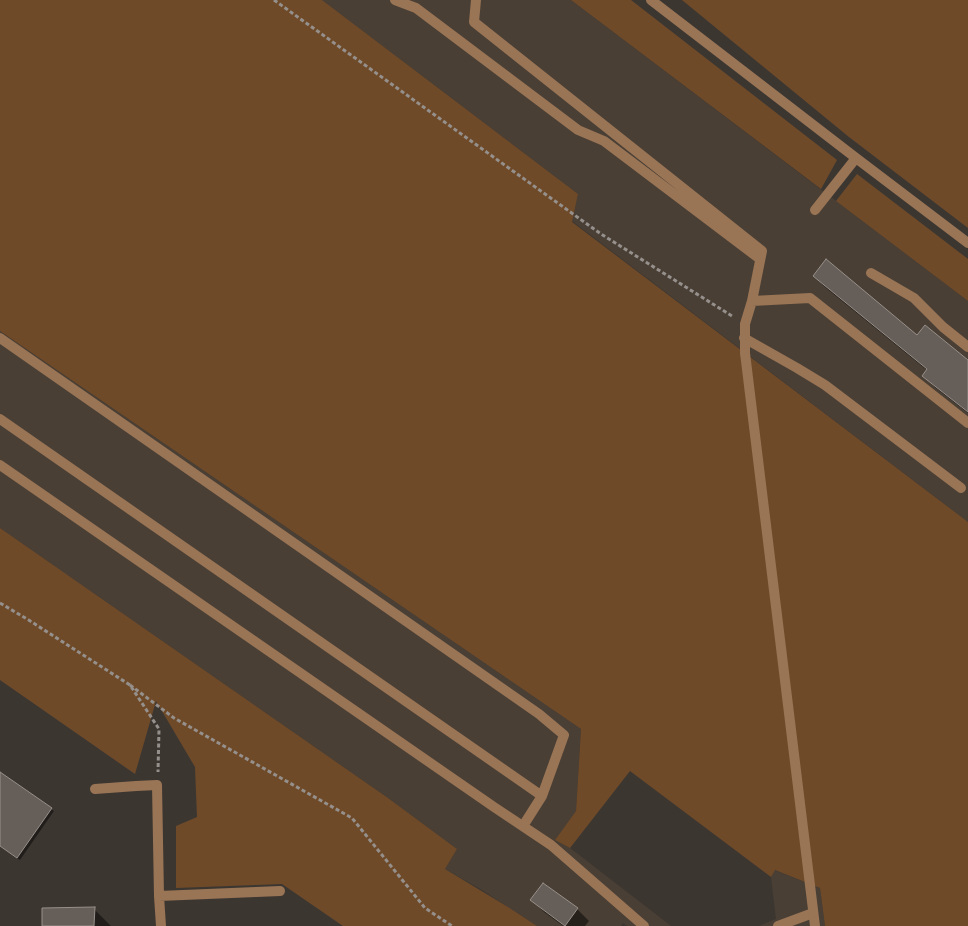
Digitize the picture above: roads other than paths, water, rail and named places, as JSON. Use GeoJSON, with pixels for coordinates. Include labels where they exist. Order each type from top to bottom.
{"type":"FeatureCollection","features":[{"type":"Feature","properties":{"kind":"street"},"geometry":{"type":"LineString","coordinates":[[395,0],[416,8],[578,130],[604,141],[760,259]]}},
{"type":"Feature","properties":{"kind":"street"},"geometry":{"type":"LineString","coordinates":[[476,0],[474,22],[762,251],[752,301],[745,324],[745,353],[815,926]]}},
{"type":"Feature","properties":{"kind":"street"},"geometry":{"type":"LineString","coordinates":[[651,0],[968,243]]}},
{"type":"Feature","properties":{"kind":"street"},"geometry":{"type":"LineString","coordinates":[[815,210],[856,158]]}},
{"type":"Feature","properties":{"kind":"street"},"geometry":{"type":"LineString","coordinates":[[871,273],[914,298],[943,327],[968,347]]}},
{"type":"Feature","properties":{"kind":"street"},"geometry":{"type":"LineString","coordinates":[[752,301],[810,298],[968,423]]}},
{"type":"Feature","properties":{"kind":"street"},"geometry":{"type":"LineString","coordinates":[[0,338],[531,709],[564,735],[542,796],[523,826]]}},
{"type":"Feature","properties":{"kind":"street"},"geometry":{"type":"LineString","coordinates":[[744,338],[825,385],[961,488]]}},
{"type":"Feature","properties":{"kind":"street"},"geometry":{"type":"LineString","coordinates":[[0,419],[542,796]]}},
{"type":"Feature","properties":{"kind":"street"},"geometry":{"type":"LineString","coordinates":[[0,464],[550,845],[644,926]]}},
{"type":"Feature","properties":{"kind":"street"},"geometry":{"type":"LineString","coordinates":[[95,789],[157,785],[161,926]]}},
{"type":"Feature","properties":{"kind":"street"},"geometry":{"type":"LineString","coordinates":[[159,896],[280,891]]}},
{"type":"Feature","properties":{"kind":"street"},"geometry":{"type":"LineString","coordinates":[[778,926],[813,913]]}}]}
